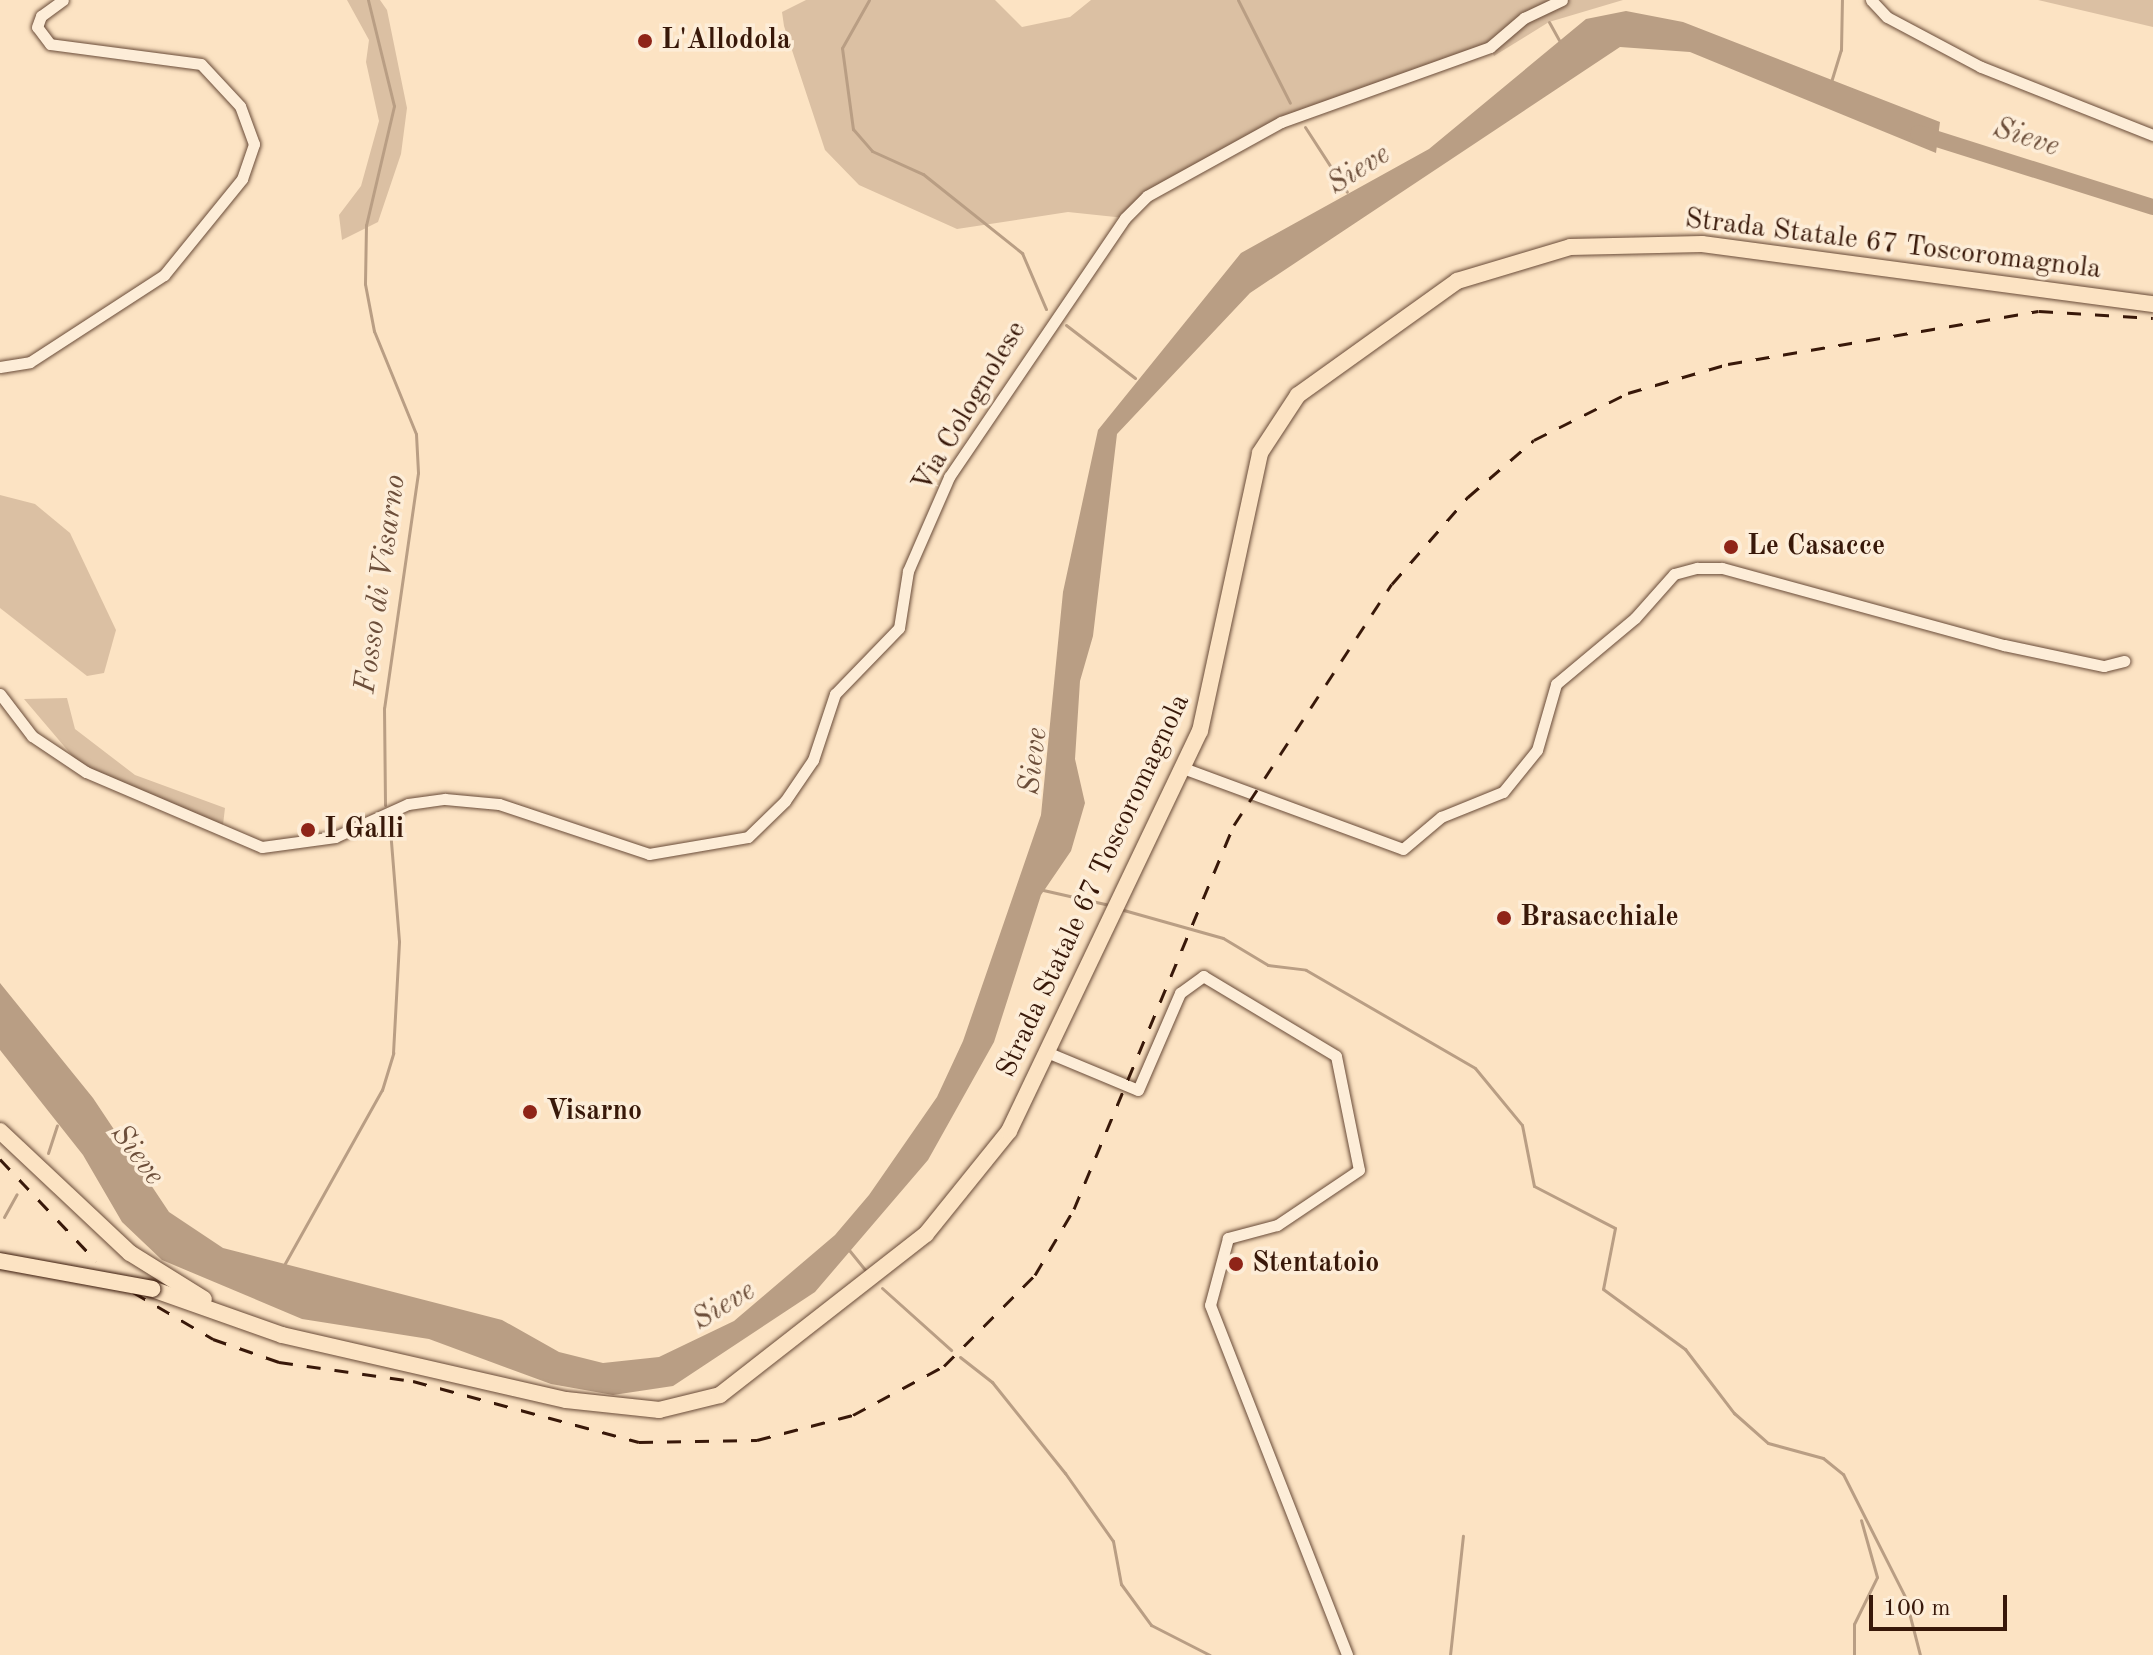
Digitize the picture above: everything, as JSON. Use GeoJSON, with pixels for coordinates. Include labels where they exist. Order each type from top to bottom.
{"type":"FeatureCollection","features":[{"type":"Feature","properties":{"kind":"main road","name":"Strada Statale 67 Toscoromagnola"},"geometry":{"type":"LineString","coordinates":[[0,1261],[152,1289],[282,1335],[566,1400],[659,1410],[696,1404],[744,1381],[957,1203],[1009,1131],[1183,768],[1210,698],[1267,432],[1298,395],[1457,281],[1529,254],[1673,243],[2153,304]]}},
{"type":"Feature","properties":{"kind":"main road"},"geometry":{"type":"LineString","coordinates":[[0,1131],[130,1253],[282,1335]]}},
{"type":"Feature","properties":{"kind":"street"},"geometry":{"type":"LineString","coordinates":[[0,367],[30,362],[164,275],[242,179],[254,144],[240,106],[201,64],[50,44],[37,27],[41,16],[63,0]]}},
{"type":"Feature","properties":{"kind":"street","name":"Via Colognolese"},"geometry":{"type":"LineString","coordinates":[[0,694],[32,736],[86,772],[262,847],[335,837],[408,804],[445,799],[499,804],[649,854],[748,837],[785,801],[813,760],[840,687],[899,628],[908,571],[944,486],[1125,218],[1147,196],[1281,122],[1490,47],[1524,18],[1562,0]]}},
{"type":"Feature","properties":{"kind":"street"},"geometry":{"type":"LineString","coordinates":[[1871,0],[1887,17],[1981,67],[2153,135]]}},
{"type":"Feature","properties":{"kind":"street"},"geometry":{"type":"LineString","coordinates":[[1183,768],[1403,849],[1441,817],[1503,792],[1537,750],[1556,684],[1635,618],[1674,574],[1697,568],[1722,568],[2004,645],[2104,666],[2124,661]]}},
{"type":"Feature","properties":{"kind":"street"},"geometry":{"type":"LineString","coordinates":[[1049,1053],[1138,1090],[1180,993],[1203,976],[1336,1056],[1356,1175],[1277,1225],[1228,1238],[1210,1305],[1347,1655]]}},
{"type":"Feature","properties":{"kind":"shaded area"},"geometry":{"type":"Polygon","coordinates":[[[347,0],[380,0],[387,10],[407,108],[401,154],[378,222],[342,240],[339,215],[361,186],[379,121],[366,62],[369,40],[347,0]]]}},
{"type":"Feature","properties":{"kind":"shaded area"},"geometry":{"type":"Polygon","coordinates":[[[806,0],[995,0],[1022,27],[1070,17],[1091,0],[1623,0],[1549,22],[1494,56],[1490,47],[1281,122],[1147,196],[1125,218],[1068,212],[957,229],[859,185],[825,150],[782,12],[806,0]]]}},
{"type":"Feature","properties":{"kind":"shaded area"},"geometry":{"type":"Polygon","coordinates":[[[2038,0],[2153,0],[2153,27],[2038,0]]]}},
{"type":"Feature","properties":{"kind":"shaded area","name":"Sieve"},"geometry":{"type":"Polygon","coordinates":[[[1626,11],[1683,22],[1940,122],[1936,153],[1690,52],[1620,47],[1250,293],[1117,434],[1093,636],[1080,681],[1075,759],[1085,803],[1071,851],[1041,895],[994,1042],[928,1160],[815,1292],[673,1386],[613,1395],[551,1384],[429,1339],[302,1319],[162,1260],[122,1222],[83,1155],[0,1050],[0,983],[93,1098],[169,1212],[223,1248],[502,1320],[559,1352],[603,1363],[659,1357],[734,1321],[835,1235],[869,1195],[937,1097],[963,1041],[1041,815],[1063,592],[1098,430],[1241,253],[1429,149],[1586,19],[1626,11]]]}},
{"type":"Feature","properties":{"kind":"shaded area"},"geometry":{"type":"Polygon","coordinates":[[[0,495],[35,504],[70,533],[116,630],[104,673],[87,676],[0,608],[0,495]]]}},
{"type":"Feature","properties":{"kind":"shaded area"},"geometry":{"type":"Polygon","coordinates":[[[67,698],[75,729],[135,775],[225,808],[222,833],[86,772],[24,699],[67,698]]]}},
{"type":"Feature","properties":{"kind":"waterway","name":"Fosso di Visarno"},"geometry":{"type":"LineString","coordinates":[[368,0],[394,106],[366,225],[365,284],[374,331],[416,434],[418,473],[384,708],[385,805]]}},
{"type":"Feature","properties":{"kind":"waterway"},"geometry":{"type":"LineString","coordinates":[[869,0],[842,48],[853,129],[872,151],[923,174],[1022,253],[1046,309]]}},
{"type":"Feature","properties":{"kind":"waterway"},"geometry":{"type":"LineString","coordinates":[[1238,0],[1290,103]]}},
{"type":"Feature","properties":{"kind":"waterway"},"geometry":{"type":"LineString","coordinates":[[1831,82],[1841,50],[1842,0]]}},
{"type":"Feature","properties":{"kind":"waterway"},"geometry":{"type":"LineString","coordinates":[[1549,22],[1559,40]]}},
{"type":"Feature","properties":{"kind":"waterway"},"geometry":{"type":"LineString","coordinates":[[1305,127],[1347,192]]}},
{"type":"Feature","properties":{"kind":"waterway","name":"Sieve"},"geometry":{"type":"LineString","coordinates":[[1918,133],[2153,207]]}},
{"type":"Feature","properties":{"kind":"waterway"},"geometry":{"type":"LineString","coordinates":[[1066,325],[1135,378]]}},
{"type":"Feature","properties":{"kind":"waterway","name":"Fosso di Visarno"},"geometry":{"type":"LineString","coordinates":[[284,1265],[382,1090],[393,1053],[399,941],[389,817]]}},
{"type":"Feature","properties":{"kind":"waterway"},"geometry":{"type":"LineString","coordinates":[[1043,890],[1109,905]]}},
{"type":"Feature","properties":{"kind":"waterway"},"geometry":{"type":"LineString","coordinates":[[1120,909],[1223,938],[1268,965],[1306,970],[1475,1068],[1522,1125],[1534,1186],[1615,1228],[1603,1289],[1685,1349],[1734,1413],[1768,1443],[1823,1458],[1843,1474],[1905,1597],[1920,1655]]}},
{"type":"Feature","properties":{"kind":"waterway"},"geometry":{"type":"LineString","coordinates":[[48,1153],[57,1125]]}},
{"type":"Feature","properties":{"kind":"waterway"},"geometry":{"type":"LineString","coordinates":[[4,1217],[17,1194]]}},
{"type":"Feature","properties":{"kind":"waterway"},"geometry":{"type":"LineString","coordinates":[[849,1250],[867,1272]]}},
{"type":"Feature","properties":{"kind":"waterway"},"geometry":{"type":"LineString","coordinates":[[882,1288],[951,1350]]}},
{"type":"Feature","properties":{"kind":"waterway"},"geometry":{"type":"LineString","coordinates":[[960,1357],[992,1382],[1065,1473],[1113,1541],[1121,1584],[1151,1625],[1210,1655]]}},
{"type":"Feature","properties":{"kind":"waterway"},"geometry":{"type":"LineString","coordinates":[[1854,1655],[1854,1624],[1877,1577],[1861,1520]]}},
{"type":"Feature","properties":{"kind":"waterway"},"geometry":{"type":"LineString","coordinates":[[1450,1655],[1463,1536]]}},
{"type":"Feature","properties":{"kind":"railway"},"geometry":{"type":"LineString","coordinates":[[133,1292],[213,1339],[279,1362],[413,1381],[639,1442],[757,1440],[853,1415],[944,1366],[1035,1275],[1074,1209],[1234,825],[1392,584],[1468,497],[1534,440],[1628,393],[1728,364],[2039,311],[2153,318]]}},
{"type":"Feature","properties":{"kind":"railway"},"geometry":{"type":"LineString","coordinates":[[0,1159],[96,1261]]}},
{"type":"Feature","properties":{"kind":"place","name":"L'Allodola"},"geometry":{"type":"Point","coordinates":[645,41]}},
{"type":"Feature","properties":{"kind":"place","name":"Le Casacce"},"geometry":{"type":"Point","coordinates":[1731,547]}},
{"type":"Feature","properties":{"kind":"place","name":"I Galli"},"geometry":{"type":"Point","coordinates":[308,830]}},
{"type":"Feature","properties":{"kind":"place","name":"Brasacchiale"},"geometry":{"type":"Point","coordinates":[1504,918]}},
{"type":"Feature","properties":{"kind":"place","name":"Visarno"},"geometry":{"type":"Point","coordinates":[530,1112]}},
{"type":"Feature","properties":{"kind":"place","name":"Stentatoio"},"geometry":{"type":"Point","coordinates":[1236,1264]}}]}
